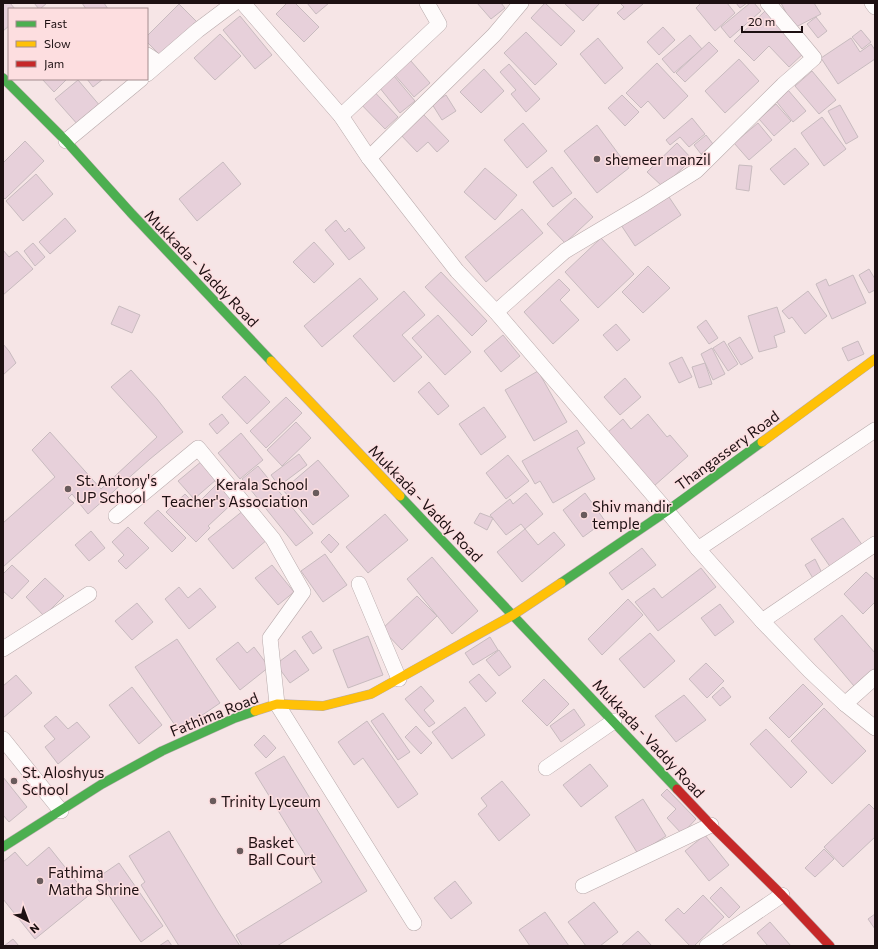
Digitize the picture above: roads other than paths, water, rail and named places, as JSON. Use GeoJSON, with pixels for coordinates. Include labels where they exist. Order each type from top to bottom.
{"type":"FeatureCollection","features":[{"type":"Feature","properties":{"kind":"street"},"geometry":{"type":"LineString","coordinates":[[148,72],[153,59],[198,30],[234,3]]}},
{"type":"Feature","properties":{"kind":"street"},"geometry":{"type":"LineString","coordinates":[[243,3],[340,116],[369,158],[457,270],[496,312],[698,549],[762,621],[810,671],[845,704],[875,728]]}},
{"type":"Feature","properties":{"kind":"street"},"geometry":{"type":"LineString","coordinates":[[340,116],[439,24],[427,3]]}},
{"type":"Feature","properties":{"kind":"street"},"geometry":{"type":"LineString","coordinates":[[369,158],[494,35],[521,3]]}},
{"type":"Feature","properties":{"kind":"street"},"geometry":{"type":"LineString","coordinates":[[496,312],[565,251],[696,171],[783,85],[814,58],[768,3]]}},
{"type":"Feature","properties":{"kind":"street"},"geometry":{"type":"LineString","coordinates":[[872,3],[875,7]]}},
{"type":"Feature","properties":{"kind":"street","name":"Mukkada - Vaddy Road"},"geometry":{"type":"LineString","coordinates":[[3,78],[66,141],[131,213],[614,721],[710,825],[782,895],[830,946]]}},
{"type":"Feature","properties":{"kind":"street"},"geometry":{"type":"LineString","coordinates":[[66,141],[140,80]]}},
{"type":"Feature","properties":{"kind":"street","name":"Thangassery Road"},"geometry":{"type":"LineString","coordinates":[[513,615],[667,511],[875,359]]}},
{"type":"Feature","properties":{"kind":"street"},"geometry":{"type":"LineString","coordinates":[[698,549],[875,430]]}},
{"type":"Feature","properties":{"kind":"street"},"geometry":{"type":"LineString","coordinates":[[116,516],[198,448],[273,539],[303,592],[270,638],[277,704],[414,923]]}},
{"type":"Feature","properties":{"kind":"street"},"geometry":{"type":"LineString","coordinates":[[762,621],[875,544]]}},
{"type":"Feature","properties":{"kind":"street"},"geometry":{"type":"LineString","coordinates":[[358,584],[399,679]]}},
{"type":"Feature","properties":{"kind":"street"},"geometry":{"type":"LineString","coordinates":[[3,649],[89,594]]}},
{"type":"Feature","properties":{"kind":"street","name":"Fathima Road"},"geometry":{"type":"LineString","coordinates":[[3,847],[102,784],[162,751],[235,718],[277,704],[323,706],[371,694],[513,615]]}},
{"type":"Feature","properties":{"kind":"street"},"geometry":{"type":"LineString","coordinates":[[845,704],[875,677]]}},
{"type":"Feature","properties":{"kind":"street"},"geometry":{"type":"LineString","coordinates":[[546,768],[614,721]]}},
{"type":"Feature","properties":{"kind":"street"},"geometry":{"type":"LineString","coordinates":[[3,739],[61,811]]}},
{"type":"Feature","properties":{"kind":"street"},"geometry":{"type":"LineString","coordinates":[[583,886],[710,825]]}},
{"type":"Feature","properties":{"kind":"street"},"geometry":{"type":"LineString","coordinates":[[707,946],[782,895]]}},
{"type":"Feature","properties":{"kind":"place","name":"shemeer manzil"},"geometry":{"type":"Point","coordinates":[597,159]}},
{"type":"Feature","properties":{"kind":"place","name":"St. Antony's UP School"},"geometry":{"type":"Point","coordinates":[68,489]}},
{"type":"Feature","properties":{"kind":"place","name":"Kerala School Teacher's Association"},"geometry":{"type":"Point","coordinates":[316,493]}},
{"type":"Feature","properties":{"kind":"place","name":"Shiv mandir temple"},"geometry":{"type":"Point","coordinates":[584,515]}},
{"type":"Feature","properties":{"kind":"place","name":"St. Aloshyus School"},"geometry":{"type":"Point","coordinates":[14,781]}},
{"type":"Feature","properties":{"kind":"place","name":"Trinity Lyceum"},"geometry":{"type":"Point","coordinates":[213,801]}},
{"type":"Feature","properties":{"kind":"place","name":"Basket Ball Court"},"geometry":{"type":"Point","coordinates":[240,851]}},
{"type":"Feature","properties":{"kind":"place","name":"Fathima Matha Shrine"},"geometry":{"type":"Point","coordinates":[40,881]}}]}
